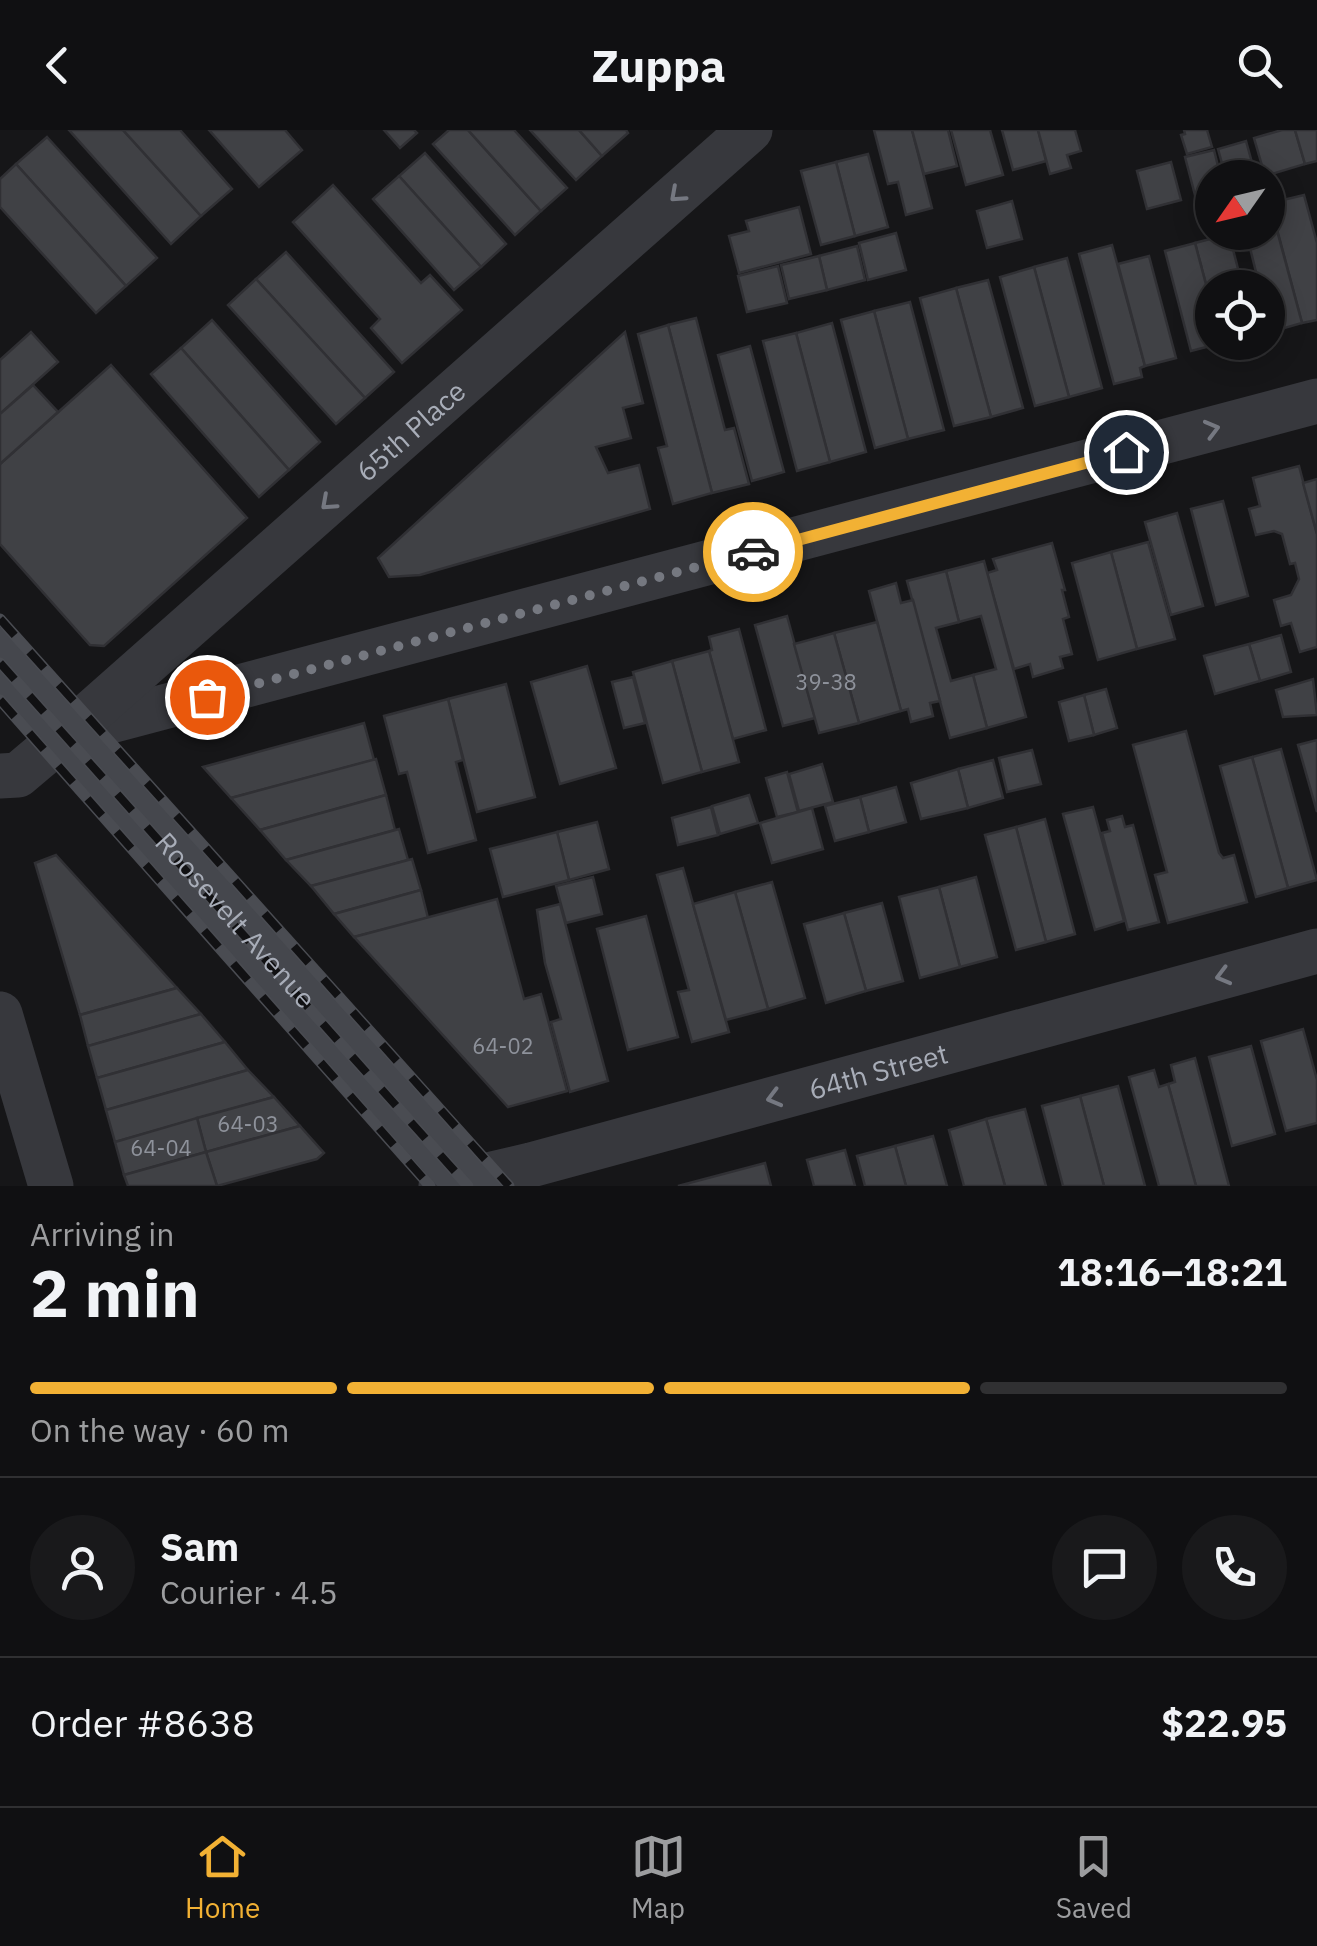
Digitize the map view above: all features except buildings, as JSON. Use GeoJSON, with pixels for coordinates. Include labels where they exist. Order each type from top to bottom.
{"type":"FeatureCollection","features":[{"type":"Feature","properties":{"kind":"main road","name":"Roosevelt Avenue"},"geometry":{"type":"LineString","coordinates":[[0,655],[461,1184]]}},
{"type":"Feature","properties":{"kind":"street","name":"65th Place"},"geometry":{"type":"LineString","coordinates":[[0,776],[18,774],[69,732],[750,130]]}},
{"type":"Feature","properties":{"kind":"street"},"geometry":{"type":"LineString","coordinates":[[69,732],[1317,402]]}},
{"type":"Feature","properties":{"kind":"street","name":"64th Street"},"geometry":{"type":"LineString","coordinates":[[461,1184],[1317,951]]}},
{"type":"Feature","properties":{"kind":"street"},"geometry":{"type":"LineString","coordinates":[[0,1014],[51,1186]]}},
{"type":"Feature","properties":{"kind":"railway"},"geometry":{"type":"LineString","coordinates":[[0,619],[509,1186]]}},
{"type":"Feature","properties":{"kind":"railway"},"geometry":{"type":"LineString","coordinates":[[0,663],[468,1186]]}},
{"type":"Feature","properties":{"kind":"railway"},"geometry":{"type":"LineString","coordinates":[[0,700],[430,1186]]}},
{"type":"Feature","properties":{"kind":"way so far"},"geometry":{"type":"LineString","coordinates":[[207,697],[753,552]]}},
{"type":"Feature","properties":{"kind":"route"},"geometry":{"type":"LineString","coordinates":[[753,552],[1126,452]]}}]}
